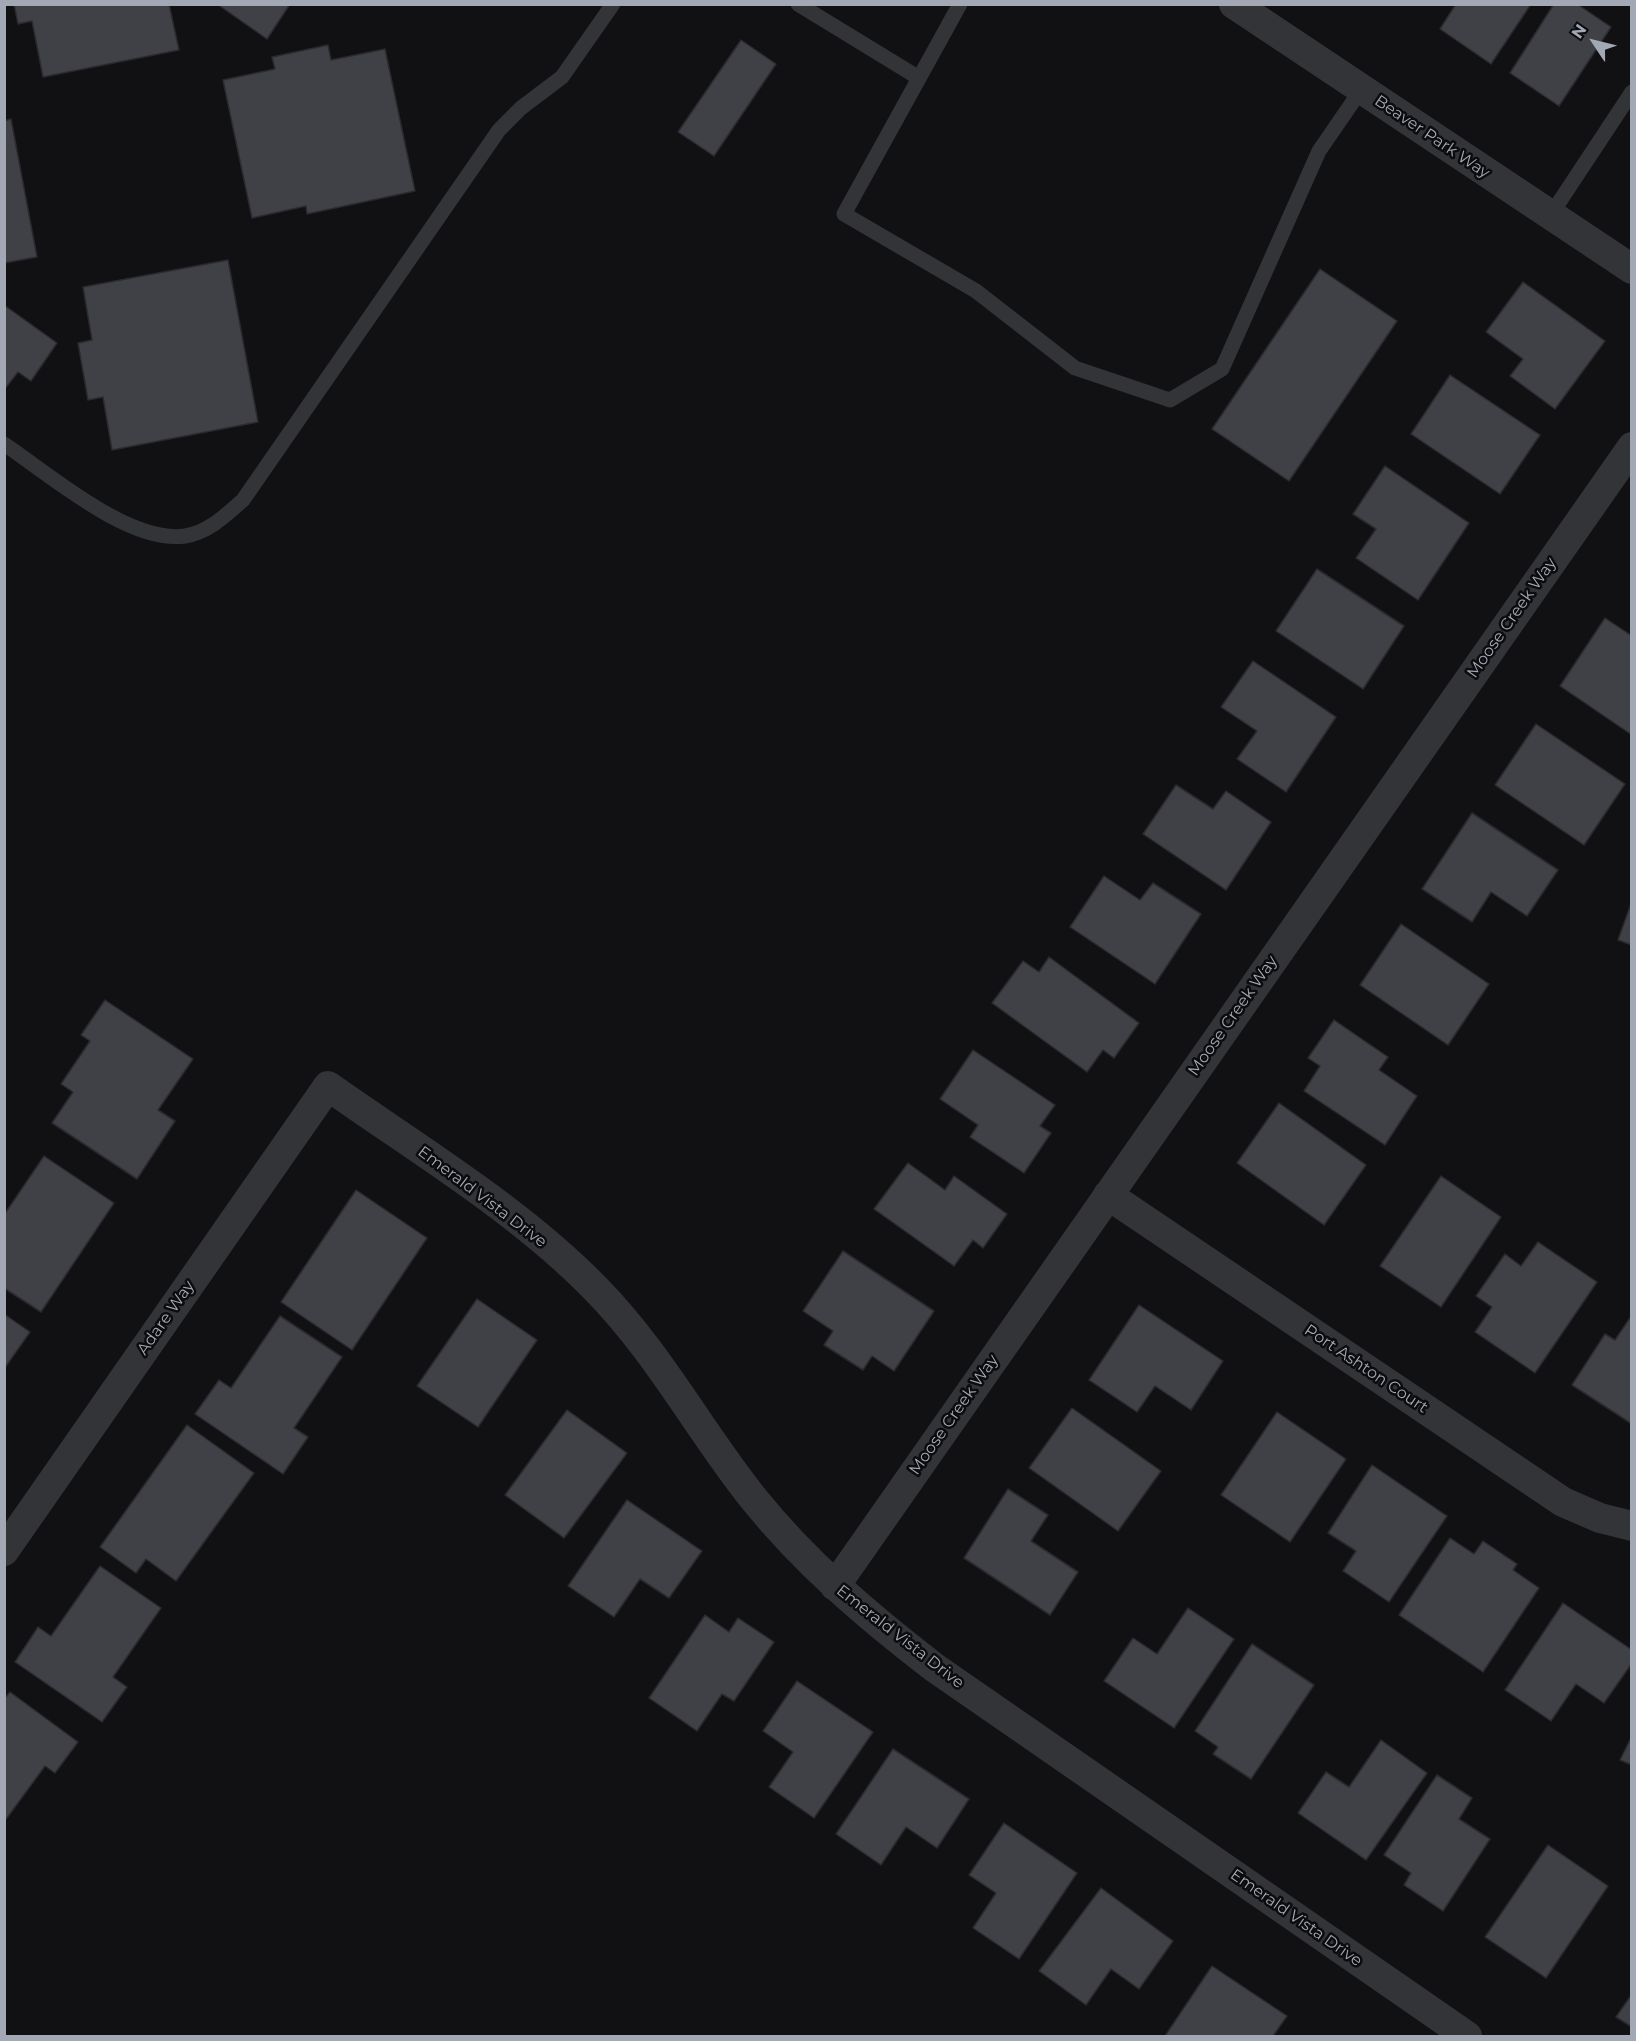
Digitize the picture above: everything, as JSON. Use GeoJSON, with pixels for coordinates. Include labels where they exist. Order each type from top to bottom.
{"type":"FeatureCollection","features":[{"type":"Feature","properties":{"kind":"street","name":"Beaver Park Way"},"geometry":{"type":"LineString","coordinates":[[1234,4],[1550,216],[1632,268]]}},
{"type":"Feature","properties":{"kind":"street","name":"Moose Creek Way"},"geometry":{"type":"LineString","coordinates":[[835,1586],[1632,447]]}},
{"type":"Feature","properties":{"kind":"street","name":"Adare Way"},"geometry":{"type":"LineString","coordinates":[[4,1551],[328,1086]]}},
{"type":"Feature","properties":{"kind":"street","name":"Emerald Vista Drive"},"geometry":{"type":"LineString","coordinates":[[328,1086],[520,1222],[594,1287],[627,1323],[665,1371],[754,1499],[835,1586],[871,1618],[935,1668],[1467,2037]]}},
{"type":"Feature","properties":{"kind":"street","name":"Port Ashton Court"},"geometry":{"type":"LineString","coordinates":[[1108,1194],[1563,1502],[1600,1518],[1632,1526]]}},
{"type":"Feature","properties":{"kind":"lane"},"geometry":{"type":"LineString","coordinates":[[4,444],[124,524],[153,534],[185,536],[215,525],[243,500],[499,129],[521,108],[562,77],[613,4]]}},
{"type":"Feature","properties":{"kind":"lane"},"geometry":{"type":"LineString","coordinates":[[798,4],[919,78]]}},
{"type":"Feature","properties":{"kind":"lane"},"geometry":{"type":"LineString","coordinates":[[960,4],[844,214],[976,291],[1075,368],[1170,400],[1222,369],[1319,151],[1361,90]]}},
{"type":"Feature","properties":{"kind":"lane"},"geometry":{"type":"LineString","coordinates":[[1550,216],[1632,92]]}},
{"type":"Feature","properties":{"kind":"building"},"geometry":{"type":"Polygon","coordinates":[[[14,4],[169,4],[179,50],[43,77],[32,21],[18,24],[14,4]]]}},
{"type":"Feature","properties":{"kind":"building"},"geometry":{"type":"Polygon","coordinates":[[[217,4],[290,4],[267,39],[217,4]]]}},
{"type":"Feature","properties":{"kind":"building"},"geometry":{"type":"Polygon","coordinates":[[[1456,4],[1531,4],[1491,64],[1440,29],[1456,4]]]}},
{"type":"Feature","properties":{"kind":"building"},"geometry":{"type":"Polygon","coordinates":[[[1554,4],[1577,4],[1611,27],[1559,106],[1510,73],[1554,4]]]}},
{"type":"Feature","properties":{"kind":"building"},"geometry":{"type":"Polygon","coordinates":[[[741,40],[776,64],[714,156],[678,132],[741,40]]]}},
{"type":"Feature","properties":{"kind":"building"},"geometry":{"type":"Polygon","coordinates":[[[328,45],[331,60],[385,49],[415,191],[307,214],[306,206],[252,218],[223,80],[275,69],[272,57],[328,45]]]}},
{"type":"Feature","properties":{"kind":"building"},"geometry":{"type":"Polygon","coordinates":[[[11,119],[37,257],[4,263],[4,121],[11,119]]]}},
{"type":"Feature","properties":{"kind":"building"},"geometry":{"type":"Polygon","coordinates":[[[228,260],[258,422],[112,450],[103,397],[88,400],[78,343],[92,340],[83,287],[228,260]]]}},
{"type":"Feature","properties":{"kind":"building"},"geometry":{"type":"Polygon","coordinates":[[[1320,269],[1397,321],[1289,481],[1212,429],[1320,269]]]}},
{"type":"Feature","properties":{"kind":"building"},"geometry":{"type":"Polygon","coordinates":[[[1523,282],[1605,341],[1555,409],[1510,376],[1523,359],[1486,332],[1523,282]]]}},
{"type":"Feature","properties":{"kind":"building"},"geometry":{"type":"Polygon","coordinates":[[[4,305],[57,343],[31,381],[18,372],[4,390],[4,305]]]}},
{"type":"Feature","properties":{"kind":"building"},"geometry":{"type":"Polygon","coordinates":[[[1450,375],[1540,435],[1500,494],[1411,434],[1450,375]]]}},
{"type":"Feature","properties":{"kind":"building"},"geometry":{"type":"Polygon","coordinates":[[[1385,466],[1469,523],[1418,600],[1356,558],[1376,529],[1353,514],[1385,466]]]}},
{"type":"Feature","properties":{"kind":"building"},"geometry":{"type":"Polygon","coordinates":[[[1317,569],[1404,626],[1363,689],[1276,631],[1317,569]]]}},
{"type":"Feature","properties":{"kind":"building"},"geometry":{"type":"Polygon","coordinates":[[[1605,618],[1632,636],[1632,735],[1560,686],[1605,618]]]}},
{"type":"Feature","properties":{"kind":"building"},"geometry":{"type":"Polygon","coordinates":[[[1253,661],[1336,717],[1286,792],[1237,759],[1257,731],[1221,707],[1253,661]]]}},
{"type":"Feature","properties":{"kind":"building"},"geometry":{"type":"Polygon","coordinates":[[[1536,724],[1625,784],[1584,845],[1495,785],[1536,724]]]}},
{"type":"Feature","properties":{"kind":"building"},"geometry":{"type":"Polygon","coordinates":[[[1176,785],[1213,809],[1226,791],[1271,822],[1226,890],[1143,834],[1176,785]]]}},
{"type":"Feature","properties":{"kind":"building"},"geometry":{"type":"Polygon","coordinates":[[[1472,813],[1558,870],[1527,916],[1491,892],[1472,922],[1422,889],[1472,813]]]}},
{"type":"Feature","properties":{"kind":"building"},"geometry":{"type":"Polygon","coordinates":[[[1104,876],[1140,900],[1153,883],[1201,914],[1155,984],[1070,927],[1104,876]]]}},
{"type":"Feature","properties":{"kind":"building"},"geometry":{"type":"Polygon","coordinates":[[[1632,901],[1632,945],[1618,940],[1632,901]]]}},
{"type":"Feature","properties":{"kind":"building"},"geometry":{"type":"Polygon","coordinates":[[[1401,924],[1489,984],[1448,1045],[1360,985],[1401,924]]]}},
{"type":"Feature","properties":{"kind":"building"},"geometry":{"type":"Polygon","coordinates":[[[1049,957],[1139,1023],[1114,1058],[1103,1050],[1087,1072],[992,1003],[1023,961],[1039,972],[1049,957]]]}},
{"type":"Feature","properties":{"kind":"building"},"geometry":{"type":"Polygon","coordinates":[[[105,1000],[193,1059],[158,1110],[175,1121],[137,1179],[52,1123],[73,1092],[61,1084],[90,1041],[81,1035],[105,1000]]]}},
{"type":"Feature","properties":{"kind":"building"},"geometry":{"type":"Polygon","coordinates":[[[1334,1020],[1388,1057],[1379,1070],[1417,1096],[1385,1145],[1304,1091],[1320,1066],[1308,1058],[1334,1020]]]}},
{"type":"Feature","properties":{"kind":"building"},"geometry":{"type":"Polygon","coordinates":[[[973,1050],[1055,1105],[1040,1126],[1051,1133],[1024,1173],[970,1137],[978,1125],[940,1099],[973,1050]]]}},
{"type":"Feature","properties":{"kind":"building"},"geometry":{"type":"Polygon","coordinates":[[[1279,1103],[1366,1165],[1324,1225],[1237,1163],[1279,1103]]]}},
{"type":"Feature","properties":{"kind":"building"},"geometry":{"type":"Polygon","coordinates":[[[44,1156],[114,1203],[41,1312],[4,1288],[4,1215],[44,1156]]]}},
{"type":"Feature","properties":{"kind":"building"},"geometry":{"type":"Polygon","coordinates":[[[908,1163],[945,1190],[954,1176],[1007,1214],[983,1248],[973,1240],[954,1266],[874,1209],[908,1163]]]}},
{"type":"Feature","properties":{"kind":"building"},"geometry":{"type":"Polygon","coordinates":[[[1441,1176],[1501,1217],[1441,1307],[1380,1266],[1441,1176]]]}},
{"type":"Feature","properties":{"kind":"building"},"geometry":{"type":"Polygon","coordinates":[[[356,1190],[427,1238],[352,1350],[281,1302],[356,1190]]]}},
{"type":"Feature","properties":{"kind":"building"},"geometry":{"type":"Polygon","coordinates":[[[1538,1242],[1597,1282],[1535,1373],[1475,1332],[1492,1307],[1476,1296],[1505,1254],[1521,1266],[1538,1242]]]}},
{"type":"Feature","properties":{"kind":"building"},"geometry":{"type":"Polygon","coordinates":[[[843,1251],[934,1311],[894,1371],[872,1356],[863,1370],[824,1345],[833,1331],[803,1311],[843,1251]]]}},
{"type":"Feature","properties":{"kind":"building"},"geometry":{"type":"Polygon","coordinates":[[[477,1299],[537,1340],[478,1427],[417,1386],[477,1299]]]}},
{"type":"Feature","properties":{"kind":"building"},"geometry":{"type":"Polygon","coordinates":[[[1139,1305],[1223,1361],[1191,1410],[1155,1386],[1137,1412],[1089,1380],[1139,1305]]]}},
{"type":"Feature","properties":{"kind":"building"},"geometry":{"type":"Polygon","coordinates":[[[4,1314],[30,1332],[4,1369],[4,1314]]]}},
{"type":"Feature","properties":{"kind":"building"},"geometry":{"type":"Polygon","coordinates":[[[1632,1315],[1632,1424],[1572,1385],[1605,1334],[1615,1340],[1632,1315]]]}},
{"type":"Feature","properties":{"kind":"building"},"geometry":{"type":"Polygon","coordinates":[[[280,1316],[342,1357],[294,1428],[308,1437],[283,1474],[195,1414],[219,1380],[231,1388],[280,1316]]]}},
{"type":"Feature","properties":{"kind":"building"},"geometry":{"type":"Polygon","coordinates":[[[1072,1408],[1161,1471],[1118,1531],[1029,1468],[1072,1408]]]}},
{"type":"Feature","properties":{"kind":"building"},"geometry":{"type":"Polygon","coordinates":[[[567,1410],[627,1453],[564,1538],[505,1495],[567,1410]]]}},
{"type":"Feature","properties":{"kind":"building"},"geometry":{"type":"Polygon","coordinates":[[[1277,1412],[1346,1459],[1290,1542],[1221,1495],[1277,1412]]]}},
{"type":"Feature","properties":{"kind":"building"},"geometry":{"type":"Polygon","coordinates":[[[187,1425],[254,1473],[176,1581],[146,1559],[136,1573],[100,1547],[187,1425]]]}},
{"type":"Feature","properties":{"kind":"building"},"geometry":{"type":"Polygon","coordinates":[[[1372,1465],[1447,1516],[1389,1602],[1343,1571],[1356,1551],[1328,1533],[1372,1465]]]}},
{"type":"Feature","properties":{"kind":"building"},"geometry":{"type":"Polygon","coordinates":[[[1008,1489],[1048,1515],[1031,1541],[1078,1572],[1050,1615],[964,1558],[1008,1489]]]}},
{"type":"Feature","properties":{"kind":"building"},"geometry":{"type":"Polygon","coordinates":[[[627,1500],[702,1551],[669,1598],[640,1579],[614,1617],[568,1586],[627,1500]]]}},
{"type":"Feature","properties":{"kind":"building"},"geometry":{"type":"Polygon","coordinates":[[[1450,1538],[1474,1554],[1483,1541],[1517,1564],[1513,1570],[1539,1588],[1483,1672],[1399,1615],[1450,1538]]]}},
{"type":"Feature","properties":{"kind":"building"},"geometry":{"type":"Polygon","coordinates":[[[100,1566],[161,1608],[113,1677],[127,1687],[102,1722],[15,1662],[38,1627],[51,1636],[100,1566]]]}},
{"type":"Feature","properties":{"kind":"building"},"geometry":{"type":"Polygon","coordinates":[[[1563,1603],[1632,1650],[1632,1663],[1604,1703],[1576,1684],[1551,1721],[1505,1690],[1563,1603]]]}},
{"type":"Feature","properties":{"kind":"building"},"geometry":{"type":"Polygon","coordinates":[[[1188,1608],[1234,1639],[1174,1728],[1104,1681],[1133,1638],[1157,1654],[1188,1608]]]}},
{"type":"Feature","properties":{"kind":"building"},"geometry":{"type":"Polygon","coordinates":[[[705,1615],[729,1632],[738,1618],[774,1642],[734,1701],[722,1694],[697,1731],[649,1698],[705,1615]]]}},
{"type":"Feature","properties":{"kind":"building"},"geometry":{"type":"Polygon","coordinates":[[[1252,1644],[1314,1685],[1251,1779],[1213,1754],[1218,1747],[1195,1731],[1252,1644]]]}},
{"type":"Feature","properties":{"kind":"building"},"geometry":{"type":"Polygon","coordinates":[[[797,1681],[873,1732],[814,1818],[769,1787],[793,1752],[763,1731],[797,1681]]]}},
{"type":"Feature","properties":{"kind":"building"},"geometry":{"type":"Polygon","coordinates":[[[10,1692],[78,1742],[55,1773],[45,1766],[4,1822],[4,1699],[10,1692]]]}},
{"type":"Feature","properties":{"kind":"building"},"geometry":{"type":"Polygon","coordinates":[[[1632,1736],[1632,1765],[1620,1760],[1632,1736]]]}},
{"type":"Feature","properties":{"kind":"building"},"geometry":{"type":"Polygon","coordinates":[[[1381,1740],[1427,1773],[1366,1860],[1298,1813],[1326,1772],[1349,1787],[1381,1740]]]}},
{"type":"Feature","properties":{"kind":"building"},"geometry":{"type":"Polygon","coordinates":[[[893,1749],[969,1799],[937,1848],[906,1827],[881,1865],[836,1834],[893,1749]]]}},
{"type":"Feature","properties":{"kind":"building"},"geometry":{"type":"Polygon","coordinates":[[[1437,1775],[1472,1798],[1459,1819],[1490,1839],[1443,1911],[1404,1885],[1411,1873],[1384,1855],[1437,1775]]]}},
{"type":"Feature","properties":{"kind":"building"},"geometry":{"type":"Polygon","coordinates":[[[1004,1823],[1077,1873],[1019,1959],[973,1928],[996,1893],[969,1875],[1004,1823]]]}},
{"type":"Feature","properties":{"kind":"building"},"geometry":{"type":"Polygon","coordinates":[[[1548,1845],[1608,1886],[1546,1978],[1485,1937],[1548,1845]]]}},
{"type":"Feature","properties":{"kind":"building"},"geometry":{"type":"Polygon","coordinates":[[[1101,1888],[1173,1941],[1139,1989],[1111,1969],[1086,2005],[1039,1971],[1101,1888]]]}},
{"type":"Feature","properties":{"kind":"building"},"geometry":{"type":"Polygon","coordinates":[[[1212,1966],[1287,2016],[1273,2036],[1165,2036],[1212,1966]]]}},
{"type":"Feature","properties":{"kind":"building"},"geometry":{"type":"Polygon","coordinates":[[[1632,1994],[1632,2027],[1616,2017],[1632,1994]]]}}]}
